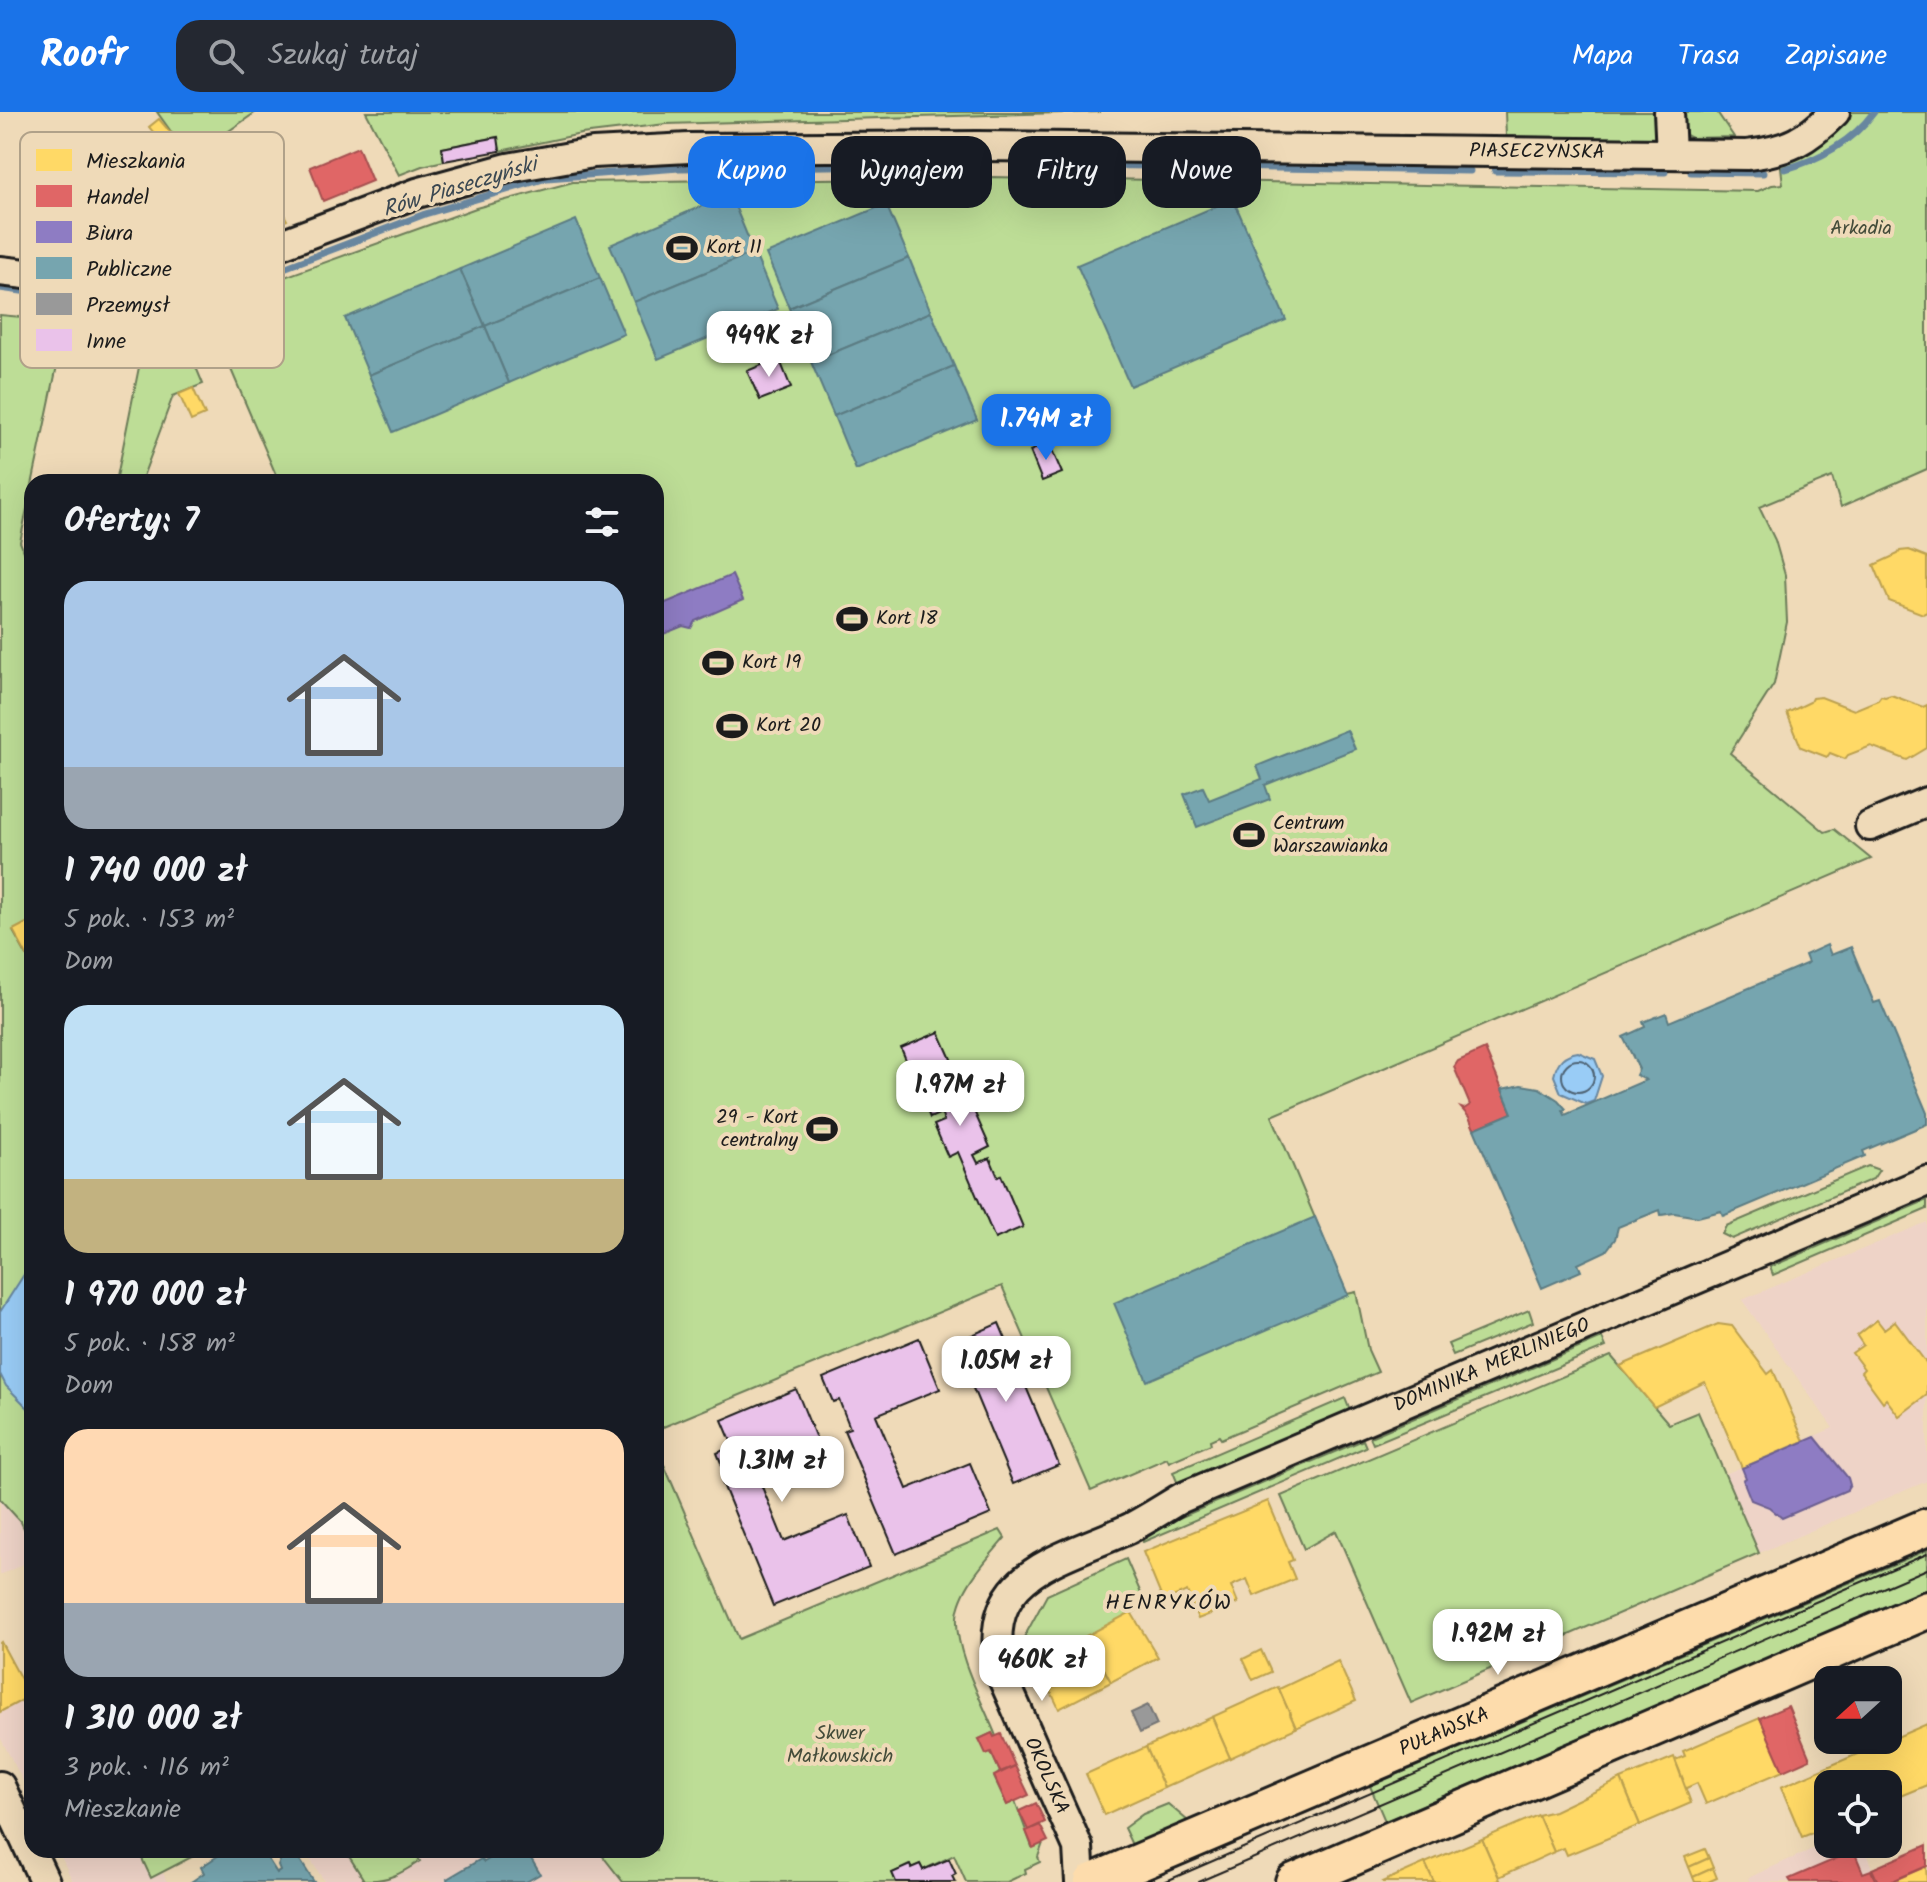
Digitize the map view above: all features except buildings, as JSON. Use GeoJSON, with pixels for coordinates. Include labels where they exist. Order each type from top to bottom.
{"type":"FeatureCollection","features":[{"type":"Feature","properties":{"kind":"main road","name":"PUŁAWSKA"},"geometry":{"type":"LineString","coordinates":[[1093,1882],[1927,1527]]}},
{"type":"Feature","properties":{"kind":"main road"},"geometry":{"type":"LineString","coordinates":[[1294,1882],[1927,1610]]}},
{"type":"Feature","properties":{"kind":"street"},"geometry":{"type":"LineString","coordinates":[[1669,112],[1671,154]]}},
{"type":"Feature","properties":{"kind":"street","name":"PIASECZYŃSKA"},"geometry":{"type":"LineString","coordinates":[[284,241],[442,185],[543,160],[636,150],[978,146],[1747,155],[1781,149],[1809,136],[1835,112]]}},
{"type":"Feature","properties":{"kind":"street","name":"PIASECZYŃSKA"},"geometry":{"type":"LineString","coordinates":[[0,271],[20,273]]}},
{"type":"Feature","properties":{"kind":"street"},"geometry":{"type":"LineString","coordinates":[[1870,826],[1927,802]]}},
{"type":"Feature","properties":{"kind":"street","name":"DOMINIKA MERLINIEGO"},"geometry":{"type":"LineString","coordinates":[[1059,1558],[1130,1528],[1181,1498],[1927,1181]]}},
{"type":"Feature","properties":{"kind":"street","name":"OKOLSKA"},"geometry":{"type":"LineString","coordinates":[[1059,1558],[1028,1575],[1010,1595],[999,1625],[998,1659],[1002,1676],[1078,1847],[1080,1882]]}},
{"type":"Feature","properties":{"kind":"street"},"geometry":{"type":"LineString","coordinates":[[0,1786],[24,1837]]}},
{"type":"Feature","properties":{"kind":"street"},"geometry":{"type":"LineString","coordinates":[[34,1858],[45,1882]]}},
{"type":"Feature","properties":{"kind":"shaded area"},"geometry":{"type":"Polygon","coordinates":[[[1927,1222],[1927,1481],[1759,1553],[1725,1474],[1833,1428],[1742,1300],[1927,1222]]]}},
{"type":"Feature","properties":{"kind":"shaded area"},"geometry":{"type":"Polygon","coordinates":[[[0,1460],[24,1482],[24,1564],[0,1575],[0,1460]]]}},
{"type":"Feature","properties":{"kind":"shaded area"},"geometry":{"type":"Polygon","coordinates":[[[24,1699],[24,1783],[0,1737],[0,1712],[24,1699]]]}},
{"type":"Feature","properties":{"kind":"shaded area"},"geometry":{"type":"Polygon","coordinates":[[[1814,1848],[1814,1858],[1868,1858],[1878,1882],[1750,1882],[1748,1878],[1814,1848]]]}},
{"type":"Feature","properties":{"kind":"shaded area"},"geometry":{"type":"Polygon","coordinates":[[[62,1858],[142,1858],[151,1878],[163,1873],[167,1882],[73,1882],[62,1858]]]}},
{"type":"Feature","properties":{"kind":"shaded area"},"geometry":{"type":"Polygon","coordinates":[[[309,1858],[604,1858],[622,1882],[325,1882],[309,1858]]]}},
{"type":"Feature","properties":{"kind":"green space"},"geometry":{"type":"Polygon","coordinates":[[[157,112],[256,112],[227,132],[171,132],[157,112]]]}},
{"type":"Feature","properties":{"kind":"green space"},"geometry":{"type":"Polygon","coordinates":[[[366,112],[1100,112],[666,124],[581,134],[500,151],[497,137],[442,148],[444,161],[399,175],[366,112]]]}},
{"type":"Feature","properties":{"kind":"green space"},"geometry":{"type":"Polygon","coordinates":[[[1505,112],[1661,112],[1660,129],[1654,139],[1506,136],[1505,112]]]}},
{"type":"Feature","properties":{"kind":"green space"},"geometry":{"type":"Polygon","coordinates":[[[1679,112],[1717,112],[1734,137],[1692,138],[1686,135],[1679,112]]]}},
{"type":"Feature","properties":{"kind":"green space","name":"Centrum Warszawianka"},"geometry":{"type":"Polygon","coordinates":[[[1848,112],[1927,112],[1927,469],[1841,507],[1832,477],[1759,507],[1775,540],[1785,575],[1787,622],[1774,684],[1730,753],[1825,832],[1834,829],[1871,859],[1272,1116],[1347,1294],[1356,1292],[1368,1350],[1378,1372],[1221,1439],[1219,1436],[1210,1440],[1211,1444],[1169,1462],[1167,1458],[1091,1491],[1002,1286],[664,1427],[664,474],[276,474],[230,368],[284,368],[284,277],[476,208],[573,182],[688,181],[688,208],[815,208],[815,179],[831,179],[831,208],[992,208],[992,177],[1008,177],[1008,208],[1126,208],[1126,179],[1142,180],[1142,208],[1261,208],[1261,182],[1758,191],[1783,184],[1780,159],[1848,112]]]}},
{"type":"Feature","properties":{"kind":"green space"},"geometry":{"type":"Polygon","coordinates":[[[0,315],[20,317],[20,368],[56,368],[34,474],[24,474],[24,523],[20,542],[24,552],[24,925],[13,931],[24,951],[24,1528],[0,1499],[0,315]]]}},
{"type":"Feature","properties":{"kind":"green space"},"geometry":{"type":"Polygon","coordinates":[[[139,368],[196,368],[203,384],[173,396],[144,474],[118,474],[139,368]]]}},
{"type":"Feature","properties":{"kind":"green space"},"geometry":{"type":"Polygon","coordinates":[[[1868,1166],[1879,1170],[1873,1179],[1732,1239],[1722,1234],[1726,1226],[1868,1166]]]}},
{"type":"Feature","properties":{"kind":"green space"},"geometry":{"type":"Polygon","coordinates":[[[1927,1200],[1927,1209],[1773,1275],[1770,1267],[1927,1200]]]}},
{"type":"Feature","properties":{"kind":"green space"},"geometry":{"type":"Polygon","coordinates":[[[1529,1310],[1533,1322],[1453,1355],[1448,1344],[1529,1310]]]}},
{"type":"Feature","properties":{"kind":"green space"},"geometry":{"type":"Polygon","coordinates":[[[1602,1338],[1606,1347],[1373,1444],[1370,1437],[1602,1338]]]}},
{"type":"Feature","properties":{"kind":"green space"},"geometry":{"type":"Polygon","coordinates":[[[1611,1356],[1669,1424],[1698,1412],[1759,1553],[1411,1703],[1336,1531],[1304,1549],[1281,1496],[1611,1356]]]}},
{"type":"Feature","properties":{"kind":"green space"},"geometry":{"type":"Polygon","coordinates":[[[1345,1398],[1352,1416],[1180,1489],[1173,1472],[1345,1398]]]}},
{"type":"Feature","properties":{"kind":"green space"},"geometry":{"type":"Polygon","coordinates":[[[1363,1440],[1366,1447],[1143,1542],[1146,1532],[1363,1440]]]}},
{"type":"Feature","properties":{"kind":"green space","name":"Skwer Małkowskich"},"geometry":{"type":"Polygon","coordinates":[[[664,1465],[739,1639],[1000,1530],[1005,1538],[975,1574],[963,1596],[957,1617],[958,1631],[965,1662],[996,1736],[992,1733],[979,1739],[991,1752],[1000,1772],[994,1777],[1007,1805],[1015,1801],[1032,1847],[1043,1843],[1038,1857],[1040,1862],[1007,1882],[966,1882],[954,1855],[923,1870],[920,1864],[911,1868],[909,1865],[893,1873],[896,1882],[623,1882],[604,1858],[664,1858],[664,1465]]]}},
{"type":"Feature","properties":{"kind":"green space"},"geometry":{"type":"Polygon","coordinates":[[[1927,1550],[1927,1590],[1385,1821],[1370,1786],[1927,1550]]]}},
{"type":"Feature","properties":{"kind":"green space"},"geometry":{"type":"Polygon","coordinates":[[[1126,1559],[1146,1605],[1038,1662],[1042,1672],[1027,1679],[1015,1654],[1047,1595],[1126,1559]]]}},
{"type":"Feature","properties":{"kind":"green space"},"geometry":{"type":"Polygon","coordinates":[[[1168,1804],[1188,1821],[1132,1845],[1124,1828],[1143,1814],[1168,1804]]]}},
{"type":"Feature","properties":{"kind":"green space"},"geometry":{"type":"Polygon","coordinates":[[[142,1858],[190,1858],[151,1878],[142,1858]]]}},
{"type":"Feature","properties":{"kind":"green space"},"geometry":{"type":"Polygon","coordinates":[[[350,1858],[418,1858],[420,1861],[394,1876],[364,1880],[350,1858]]]}},
{"type":"Feature","properties":{"kind":"water"},"geometry":{"type":"Polygon","coordinates":[[[1578,1052],[1595,1059],[1602,1076],[1594,1101],[1586,1104],[1561,1093],[1554,1076],[1562,1059],[1578,1052]]]}},
{"type":"Feature","properties":{"kind":"water"},"geometry":{"type":"Polygon","coordinates":[[[24,1274],[24,1404],[6,1386],[0,1374],[0,1312],[24,1274]]]}},
{"type":"Feature","properties":{"kind":"waterway","name":"Rów Piaseczyński"},"geometry":{"type":"LineString","coordinates":[[1785,169],[1834,148],[1856,132],[1874,112]]}},
{"type":"Feature","properties":{"kind":"waterway","name":"Rów Piaseczyński"},"geometry":{"type":"LineString","coordinates":[[284,268],[425,214],[547,178],[679,168],[831,166]]}},
{"type":"Feature","properties":{"kind":"waterway","name":"Rów Piaseczyński"},"geometry":{"type":"LineString","coordinates":[[1126,166],[1470,171]]}},
{"type":"Feature","properties":{"kind":"waterway","name":"Rów Piaseczyński"},"geometry":{"type":"LineString","coordinates":[[1495,171],[1665,172]]}},
{"type":"Feature","properties":{"kind":"waterway","name":"Rów Piaseczyński"},"geometry":{"type":"LineString","coordinates":[[1691,172],[1763,173]]}},
{"type":"Feature","properties":{"kind":"waterway","name":"Rów Piaseczyński"},"geometry":{"type":"LineString","coordinates":[[0,288],[20,291]]}},
{"type":"Feature","properties":{"kind":"tram line"},"geometry":{"type":"LineString","coordinates":[[1164,1882],[1927,1554]]}},
{"type":"Feature","properties":{"kind":"tram line"},"geometry":{"type":"LineString","coordinates":[[1198,1882],[1927,1569]]}},
{"type":"Feature","properties":{"kind":"place","name":"Kort 11"},"geometry":{"type":"Point","coordinates":[682,248]}},
{"type":"Feature","properties":{"kind":"place","name":"Kort 18"},"geometry":{"type":"Point","coordinates":[852,619]}},
{"type":"Feature","properties":{"kind":"place","name":"Kort 19"},"geometry":{"type":"Point","coordinates":[718,663]}},
{"type":"Feature","properties":{"kind":"place","name":"Kort 20"},"geometry":{"type":"Point","coordinates":[732,726]}},
{"type":"Feature","properties":{"kind":"place","name":"Centrum Warszawianka"},"geometry":{"type":"Point","coordinates":[1249,835]}},
{"type":"Feature","properties":{"kind":"place","name":"29 - Kort centralny"},"geometry":{"type":"Point","coordinates":[822,1129]}},
{"type":"Feature","properties":{"kind":"district","name":"HENRYKÓW"},"geometry":{"type":"Point","coordinates":[1169,1603]}},
{"type":"Feature","properties":{"kind":"park label","name":"Arkadia"},"geometry":{"type":"Point","coordinates":[1861,229]}}]}
